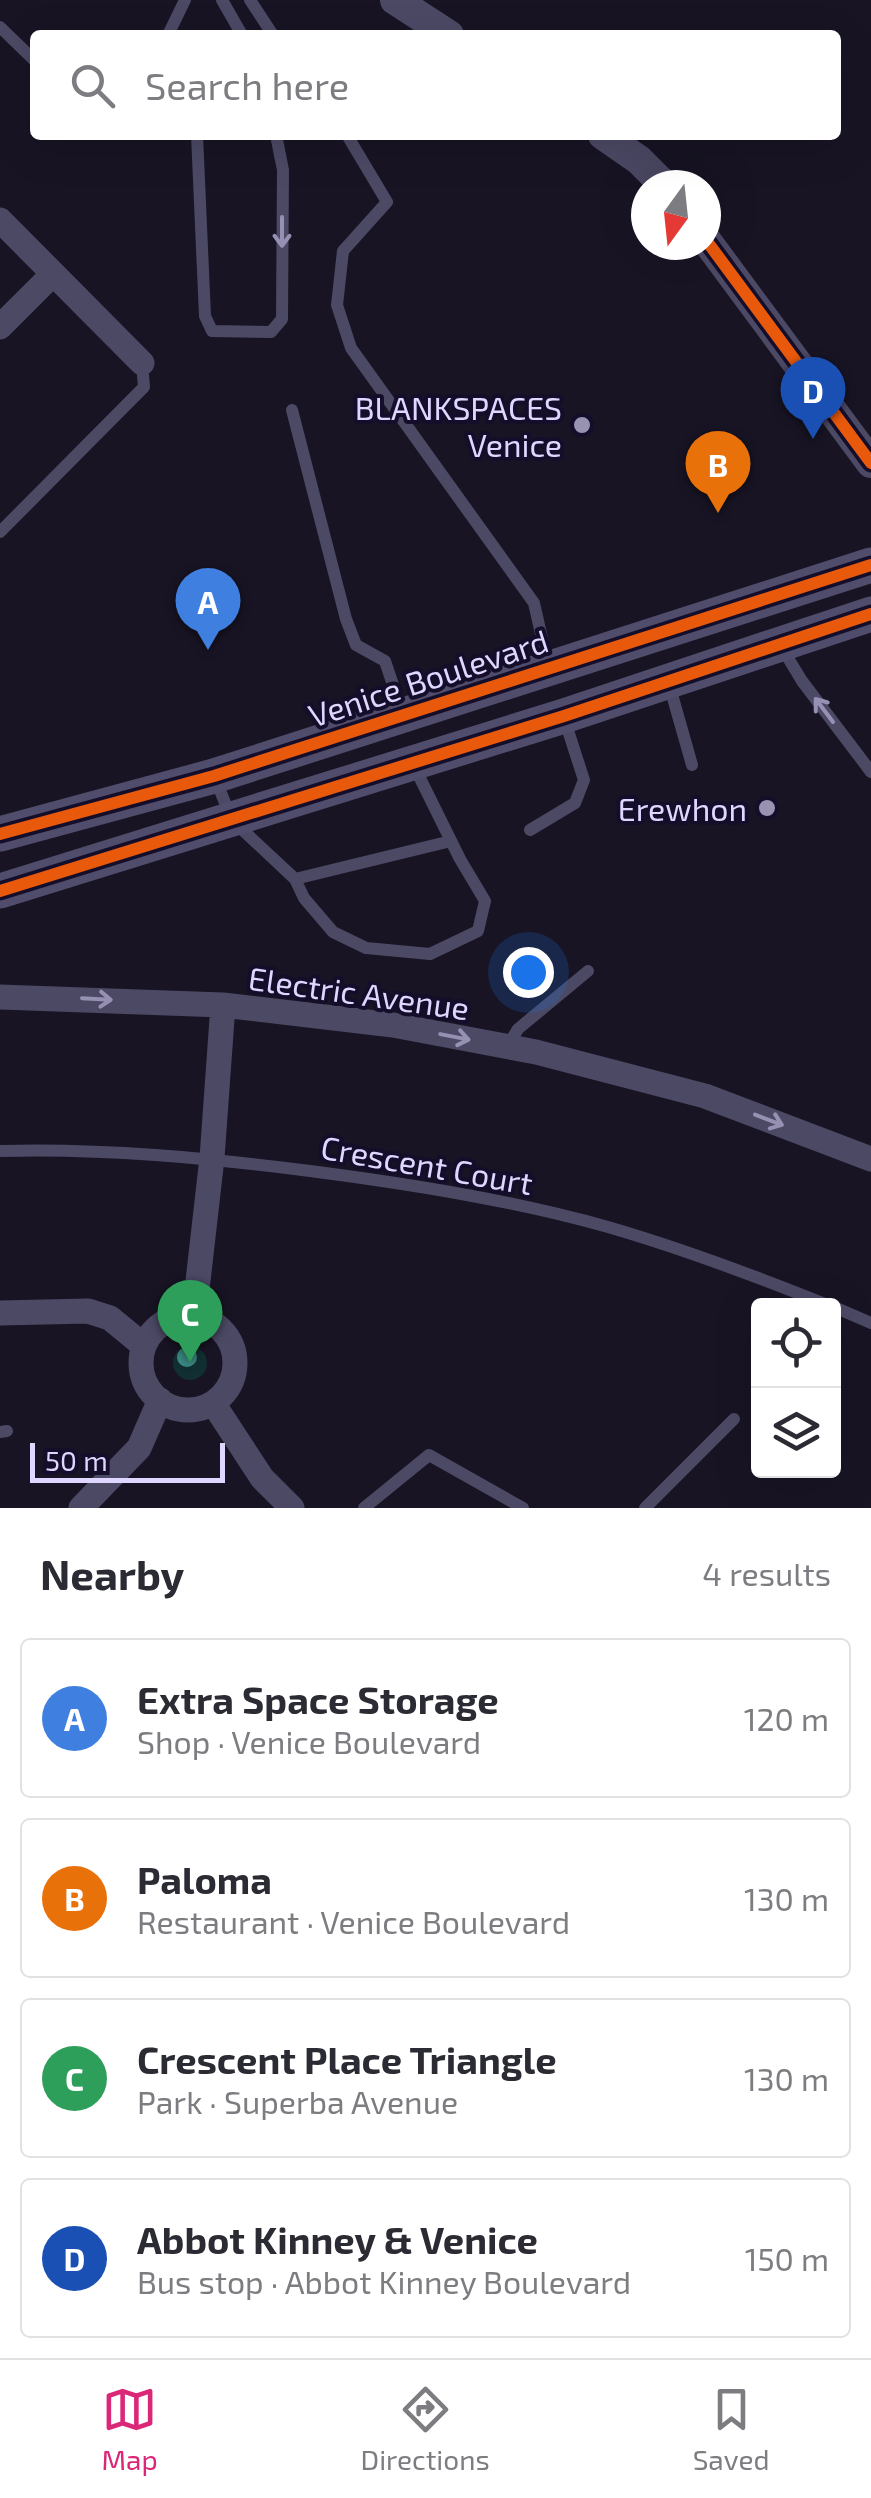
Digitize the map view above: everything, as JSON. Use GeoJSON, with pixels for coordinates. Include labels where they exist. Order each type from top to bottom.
{"type":"FeatureCollection","features":[{"type":"Feature","properties":{"kind":"main road","name":"Venice Boulevard"},"geometry":{"type":"LineString","coordinates":[[0,834],[214,776],[871,565]]}},
{"type":"Feature","properties":{"kind":"main road"},"geometry":{"type":"LineString","coordinates":[[0,891],[564,716],[871,614]]}},
{"type":"Feature","properties":{"kind":"main road"},"geometry":{"type":"LineString","coordinates":[[528,727],[548,668]]}},
{"type":"Feature","properties":{"kind":"street"},"geometry":{"type":"LineString","coordinates":[[395,0],[442,30]]}},
{"type":"Feature","properties":{"kind":"street"},"geometry":{"type":"LineString","coordinates":[[610,140],[649,170]]}},
{"type":"Feature","properties":{"kind":"street"},"geometry":{"type":"LineString","coordinates":[[0,220],[142,363]]}},
{"type":"Feature","properties":{"kind":"street"},"geometry":{"type":"LineString","coordinates":[[721,260],[871,463]]}},
{"type":"Feature","properties":{"kind":"street"},"geometry":{"type":"LineString","coordinates":[[0,327],[54,274]]}},
{"type":"Feature","properties":{"kind":"street","name":"Electric Avenue"},"geometry":{"type":"LineString","coordinates":[[0,997],[223,1005],[393,1026],[507,1046],[705,1096],[871,1159]]}},
{"type":"Feature","properties":{"kind":"street"},"geometry":{"type":"LineString","coordinates":[[194,1316],[212,1158],[223,1005]]}},
{"type":"Feature","properties":{"kind":"street"},"geometry":{"type":"LineString","coordinates":[[0,1313],[88,1311],[110,1318],[144,1346]]}},
{"type":"Feature","properties":{"kind":"street"},"geometry":{"type":"LineString","coordinates":[[194,1316],[220,1328],[234,1353],[232,1381],[213,1403],[186,1410],[160,1400],[149,1389],[143,1376],[144,1346],[164,1323],[194,1316]]}},
{"type":"Feature","properties":{"kind":"street"},"geometry":{"type":"LineString","coordinates":[[81,1508],[138,1448],[160,1400]]}},
{"type":"Feature","properties":{"kind":"street"},"geometry":{"type":"LineString","coordinates":[[213,1403],[262,1478],[292,1508]]}},
{"type":"Feature","properties":{"kind":"lane"},"geometry":{"type":"LineString","coordinates":[[170,30],[185,0]]}},
{"type":"Feature","properties":{"kind":"lane"},"geometry":{"type":"LineString","coordinates":[[222,0],[239,30]]}},
{"type":"Feature","properties":{"kind":"lane"},"geometry":{"type":"LineString","coordinates":[[250,0],[271,30]]}},
{"type":"Feature","properties":{"kind":"lane"},"geometry":{"type":"LineString","coordinates":[[0,27],[30,56]]}},
{"type":"Feature","properties":{"kind":"lane"},"geometry":{"type":"LineString","coordinates":[[196,140],[205,316],[212,330],[271,332],[282,319],[283,170],[277,140]]}},
{"type":"Feature","properties":{"kind":"lane"},"geometry":{"type":"LineString","coordinates":[[350,140],[387,202],[343,251],[338,305],[350,348],[534,603],[548,668]]}},
{"type":"Feature","properties":{"kind":"lane"},"geometry":{"type":"LineString","coordinates":[[0,532],[144,387],[142,363]]}},
{"type":"Feature","properties":{"kind":"lane"},"geometry":{"type":"LineString","coordinates":[[292,410],[351,632],[356,645],[385,661],[403,715]]}},
{"type":"Feature","properties":{"kind":"lane"},"geometry":{"type":"LineString","coordinates":[[780,644],[802,681],[871,772]]}},
{"type":"Feature","properties":{"kind":"lane"},"geometry":{"type":"LineString","coordinates":[[668,681],[692,765]]}},
{"type":"Feature","properties":{"kind":"lane"},"geometry":{"type":"LineString","coordinates":[[530,830],[575,802],[584,780],[564,716]]}},
{"type":"Feature","properties":{"kind":"lane"},"geometry":{"type":"LineString","coordinates":[[214,776],[232,820],[295,878],[304,898],[333,932],[366,948],[430,954],[478,931],[485,901],[412,762]]}},
{"type":"Feature","properties":{"kind":"lane"},"geometry":{"type":"LineString","coordinates":[[295,878],[451,841]]}},
{"type":"Feature","properties":{"kind":"lane"},"geometry":{"type":"LineString","coordinates":[[507,1046],[518,1029],[588,971]]}},
{"type":"Feature","properties":{"kind":"lane","name":"Crescent Court"},"geometry":{"type":"LineString","coordinates":[[0,1151],[66,1149],[212,1158],[388,1181],[538,1210],[642,1238],[812,1298]]}},
{"type":"Feature","properties":{"kind":"lane","name":"Crescent Court"},"geometry":{"type":"LineString","coordinates":[[841,1310],[871,1323]]}},
{"type":"Feature","properties":{"kind":"lane"},"geometry":{"type":"LineString","coordinates":[[646,1508],[734,1420]]}},
{"type":"Feature","properties":{"kind":"lane"},"geometry":{"type":"LineString","coordinates":[[364,1508],[429,1455],[523,1508]]}},
{"type":"Feature","properties":{"kind":"green space"},"geometry":{"type":"Polygon","coordinates":[[[190,1346],[202,1351],[207,1363],[202,1375],[190,1380],[178,1375],[173,1363],[178,1351],[190,1346]]]}},
{"type":"Feature","properties":{"kind":"cycle path"},"geometry":{"type":"LineString","coordinates":[[721,260],[871,463]]}},
{"type":"Feature","properties":{"kind":"cycle path"},"geometry":{"type":"LineString","coordinates":[[0,834],[214,776],[871,565]]}},
{"type":"Feature","properties":{"kind":"cycle path"},"geometry":{"type":"LineString","coordinates":[[0,891],[564,716],[871,614]]}},
{"type":"Feature","properties":{"kind":"place","name":"BLANKSPACES Venice"},"geometry":{"type":"Point","coordinates":[582,425]}},
{"type":"Feature","properties":{"kind":"place","name":"Abbot Kinney & Venice"},"geometry":{"type":"Point","coordinates":[813,439]}},
{"type":"Feature","properties":{"kind":"place","name":"Paloma"},"geometry":{"type":"Point","coordinates":[718,513]}},
{"type":"Feature","properties":{"kind":"place","name":"Extra Space Storage"},"geometry":{"type":"Point","coordinates":[208,650]}},
{"type":"Feature","properties":{"kind":"place","name":"Erewhon"},"geometry":{"type":"Point","coordinates":[767,808]}},
{"type":"Feature","properties":{"kind":"place","name":"Crescent Place Triangle"},"geometry":{"type":"Point","coordinates":[190,1362]}}]}
